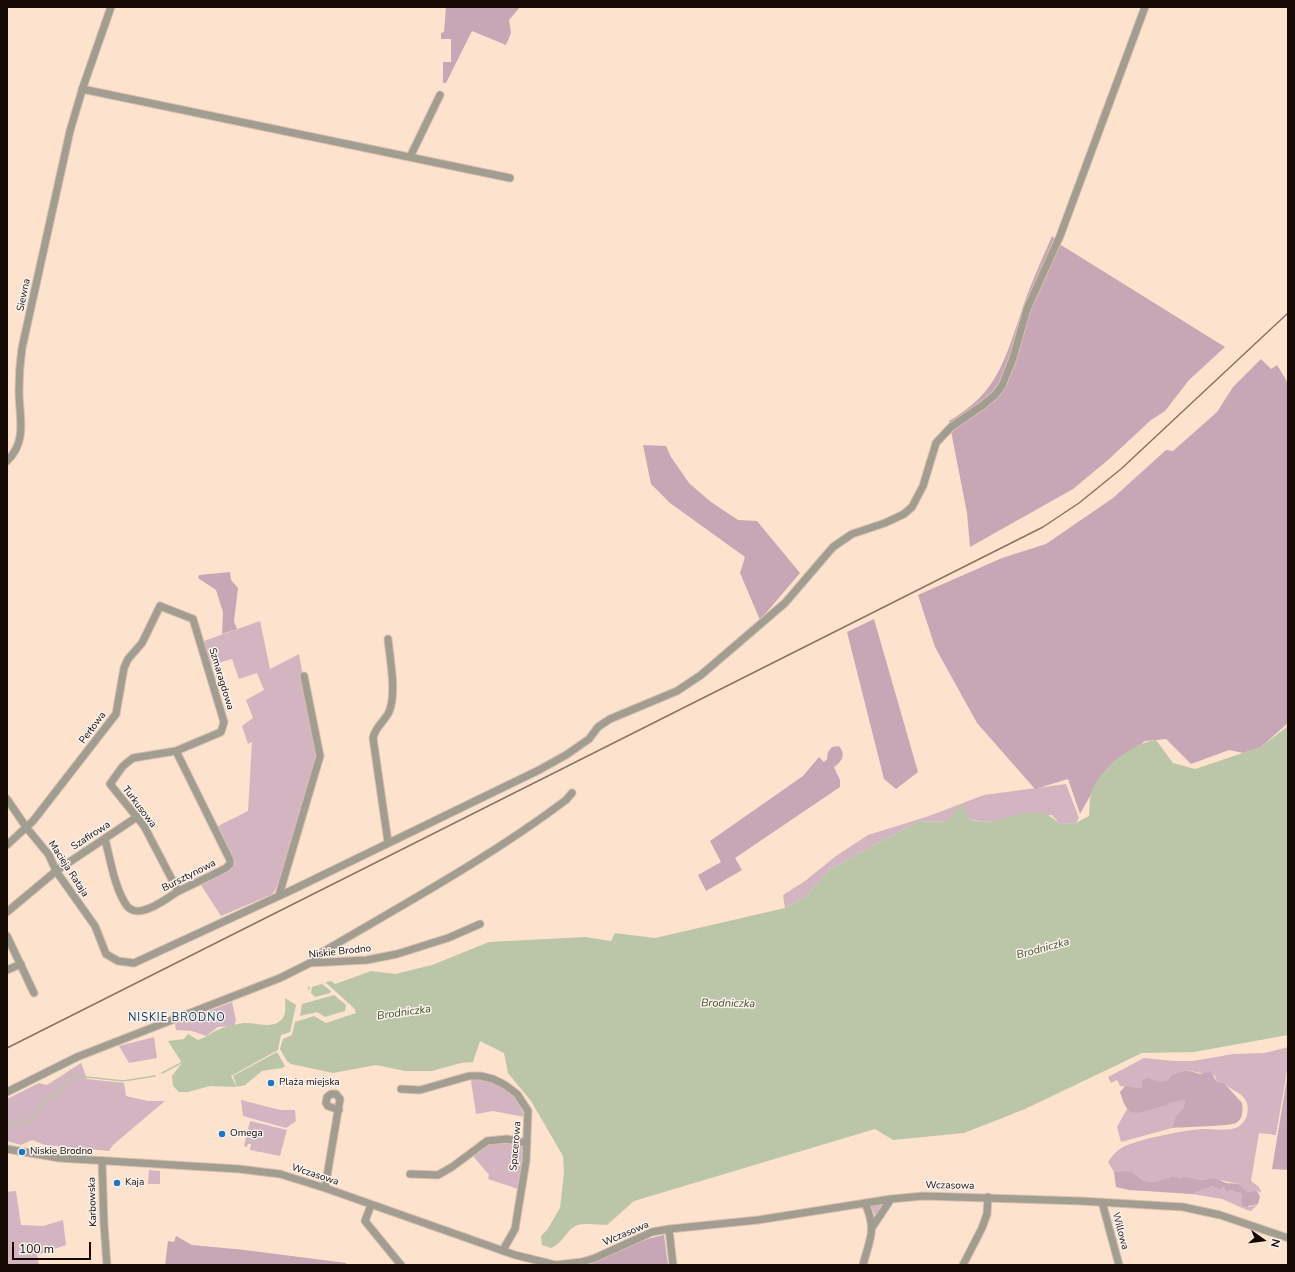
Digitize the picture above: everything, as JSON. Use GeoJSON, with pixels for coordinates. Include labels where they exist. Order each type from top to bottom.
{"type":"FeatureCollection","features":[{"type":"Feature","properties":{"kind":"street","name":"Siewna"},"geometry":{"type":"LineString","coordinates":[[7,461],[16,449],[21,438],[22,428],[19,374],[22,348],[70,132],[82,89],[111,7]]}},
{"type":"Feature","properties":{"kind":"street"},"geometry":{"type":"LineString","coordinates":[[279,895],[539,770],[566,755],[589,739],[598,727],[610,719],[677,691],[701,675],[785,603],[824,556],[838,542],[852,534],[897,518],[912,507],[923,486],[936,444],[951,427],[983,405],[996,394],[1002,386],[1013,358],[1027,310],[1060,236],[1145,7]]}},
{"type":"Feature","properties":{"kind":"street"},"geometry":{"type":"LineString","coordinates":[[82,89],[510,178]]}},
{"type":"Feature","properties":{"kind":"street"},"geometry":{"type":"LineString","coordinates":[[410,157],[440,95]]}},
{"type":"Feature","properties":{"kind":"street","name":"Szmaragdowa"},"geometry":{"type":"LineString","coordinates":[[160,606],[193,619],[224,722],[221,732],[176,751]]}},
{"type":"Feature","properties":{"kind":"street","name":"Perłowa"},"geometry":{"type":"LineString","coordinates":[[7,845],[33,822],[116,714],[124,668],[128,660],[142,643],[160,606]]}},
{"type":"Feature","properties":{"kind":"street"},"geometry":{"type":"LineString","coordinates":[[388,639],[393,698],[389,712],[374,730],[373,738],[388,842]]}},
{"type":"Feature","properties":{"kind":"street"},"geometry":{"type":"LineString","coordinates":[[279,895],[320,756],[304,676]]}},
{"type":"Feature","properties":{"kind":"street","name":"Turkusowa"},"geometry":{"type":"LineString","coordinates":[[176,751],[133,758],[123,766],[112,780],[112,788],[144,826],[178,891]]}},
{"type":"Feature","properties":{"kind":"street","name":"Bursztynowa"},"geometry":{"type":"LineString","coordinates":[[105,839],[118,885],[128,906],[138,911],[145,910],[178,891],[226,868],[230,864],[230,860],[176,751]]}},
{"type":"Feature","properties":{"kind":"street"},"geometry":{"type":"LineString","coordinates":[[310,963],[321,952],[442,883],[521,833],[566,800],[572,793]]}},
{"type":"Feature","properties":{"kind":"street","name":"Macieja Rataja"},"geometry":{"type":"LineString","coordinates":[[7,799],[26,827],[49,855],[56,870],[95,926],[106,954],[118,961],[134,963],[279,895]]}},
{"type":"Feature","properties":{"kind":"street","name":"Szafirowa"},"geometry":{"type":"LineString","coordinates":[[7,912],[56,870],[137,817]]}},
{"type":"Feature","properties":{"kind":"street","name":"Niskie Brodno"},"geometry":{"type":"LineString","coordinates":[[7,1092],[82,1055],[280,978],[310,963],[367,960],[397,954],[448,938],[480,924]]}},
{"type":"Feature","properties":{"kind":"street"},"geometry":{"type":"LineString","coordinates":[[7,936],[34,993]]}},
{"type":"Feature","properties":{"kind":"street"},"geometry":{"type":"LineString","coordinates":[[8,968],[21,964]]}},
{"type":"Feature","properties":{"kind":"street","name":"Spacerowa"},"geometry":{"type":"LineString","coordinates":[[401,1089],[420,1090],[469,1076],[481,1076],[493,1079],[517,1094],[528,1110],[527,1143],[515,1229],[504,1250]]}},
{"type":"Feature","properties":{"kind":"street"},"geometry":{"type":"LineString","coordinates":[[325,1188],[339,1110]]}},
{"type":"Feature","properties":{"kind":"street"},"geometry":{"type":"LineString","coordinates":[[410,1174],[438,1175],[452,1167],[487,1141],[507,1140],[527,1143]]}},
{"type":"Feature","properties":{"kind":"street","name":"Wczasowa"},"geometry":{"type":"LineString","coordinates":[[7,1149],[43,1156],[102,1162],[260,1171],[280,1174],[325,1188],[504,1250],[556,1265],[582,1262],[595,1258],[652,1232],[758,1220],[890,1199],[922,1196],[988,1197],[1164,1205],[1202,1210],[1288,1238]]}},
{"type":"Feature","properties":{"kind":"street","name":"Karbowska"},"geometry":{"type":"LineString","coordinates":[[102,1162],[107,1265]]}},
{"type":"Feature","properties":{"kind":"street"},"geometry":{"type":"LineString","coordinates":[[963,1265],[987,1214],[988,1197]]}},
{"type":"Feature","properties":{"kind":"street"},"geometry":{"type":"LineString","coordinates":[[864,1265],[873,1226],[890,1199]]}},
{"type":"Feature","properties":{"kind":"street","name":"Willowa"},"geometry":{"type":"LineString","coordinates":[[1102,1202],[1119,1265]]}},
{"type":"Feature","properties":{"kind":"street"},"geometry":{"type":"LineString","coordinates":[[865,1203],[873,1226]]}},
{"type":"Feature","properties":{"kind":"street"},"geometry":{"type":"LineString","coordinates":[[371,1205],[365,1221],[400,1265]]}},
{"type":"Feature","properties":{"kind":"street"},"geometry":{"type":"LineString","coordinates":[[669,1229],[673,1265]]}},
{"type":"Feature","properties":{"kind":"shaded area"},"geometry":{"type":"Polygon","coordinates":[[[446,7],[520,7],[509,20],[511,33],[506,45],[472,31],[446,83],[443,83],[443,62],[451,62],[451,39],[441,39],[441,33],[444,32],[446,7]]]}},
{"type":"Feature","properties":{"kind":"shaded area"},"geometry":{"type":"Polygon","coordinates":[[[1052,236],[1061,245],[1225,347],[1189,380],[1165,411],[1151,420],[1108,460],[1073,489],[970,547],[967,513],[949,421],[978,399],[997,375],[1009,347],[1035,274],[1052,236]]]}},
{"type":"Feature","properties":{"kind":"shaded area"},"geometry":{"type":"Polygon","coordinates":[[[1261,359],[1271,369],[1277,365],[1288,383],[1288,723],[1261,747],[1243,753],[1229,750],[1191,764],[1166,739],[1145,741],[1102,775],[1080,814],[1068,779],[1035,789],[977,723],[935,647],[918,595],[1002,558],[1046,544],[1113,498],[1166,450],[1173,451],[1217,412],[1233,387],[1261,359]]]}},
{"type":"Feature","properties":{"kind":"shaded area"},"geometry":{"type":"Polygon","coordinates":[[[643,445],[666,446],[671,457],[689,483],[711,502],[738,520],[757,521],[800,573],[760,620],[740,573],[745,557],[670,503],[651,484],[643,445]]]}},
{"type":"Feature","properties":{"kind":"shaded area"},"geometry":{"type":"Polygon","coordinates":[[[230,572],[231,580],[238,588],[234,621],[237,629],[222,634],[223,612],[216,590],[198,578],[199,575],[230,572]]]}},
{"type":"Feature","properties":{"kind":"shaded area"},"geometry":{"type":"Polygon","coordinates":[[[874,619],[918,772],[896,789],[884,779],[847,632],[874,619]]]}},
{"type":"Feature","properties":{"kind":"shaded area"},"geometry":{"type":"Polygon","coordinates":[[[260,621],[270,669],[299,654],[316,750],[313,771],[282,876],[273,894],[221,916],[201,885],[232,868],[235,863],[218,826],[248,811],[252,742],[248,744],[242,726],[253,718],[246,700],[264,690],[257,673],[239,679],[232,659],[211,665],[204,641],[260,621]]]}},
{"type":"Feature","properties":{"kind":"shaded area"},"geometry":{"type":"Polygon","coordinates":[[[839,746],[843,755],[840,762],[834,767],[840,780],[840,787],[735,858],[742,870],[706,891],[698,875],[721,862],[710,841],[803,776],[819,757],[824,762],[827,759],[828,752],[832,747],[839,746]]]}},
{"type":"Feature","properties":{"kind":"shaded area"},"geometry":{"type":"Polygon","coordinates":[[[1066,784],[1079,818],[1076,823],[1060,824],[1052,815],[984,822],[969,819],[961,805],[947,822],[919,821],[830,869],[805,897],[785,908],[783,895],[805,881],[836,856],[868,835],[929,816],[984,795],[1066,784]]]}},
{"type":"Feature","properties":{"kind":"shaded area"},"geometry":{"type":"Polygon","coordinates":[[[232,1002],[236,1020],[234,1026],[218,1027],[206,1036],[192,1031],[176,1030],[175,1024],[232,1002]]]}},
{"type":"Feature","properties":{"kind":"shaded area"},"geometry":{"type":"Polygon","coordinates":[[[154,1037],[157,1058],[129,1063],[119,1046],[154,1037]]]}},
{"type":"Feature","properties":{"kind":"shaded area"},"geometry":{"type":"Polygon","coordinates":[[[1288,1047],[1288,1065],[1276,1135],[1259,1133],[1251,1181],[1258,1186],[1261,1191],[1260,1193],[1256,1190],[1248,1192],[1239,1184],[1210,1178],[1202,1180],[1184,1176],[1180,1178],[1173,1176],[1155,1182],[1144,1181],[1130,1173],[1114,1172],[1108,1162],[1118,1150],[1123,1147],[1150,1138],[1185,1131],[1203,1129],[1224,1130],[1236,1128],[1243,1123],[1247,1115],[1248,1107],[1243,1096],[1224,1083],[1217,1082],[1215,1076],[1186,1070],[1171,1075],[1168,1080],[1139,1088],[1120,1086],[1117,1080],[1111,1083],[1108,1077],[1144,1058],[1193,1061],[1233,1054],[1265,1053],[1288,1047]]]}},
{"type":"Feature","properties":{"kind":"shaded area"},"geometry":{"type":"Polygon","coordinates":[[[81,1063],[87,1079],[124,1083],[126,1096],[148,1101],[165,1101],[113,1145],[109,1151],[45,1145],[32,1140],[21,1145],[7,1141],[7,1099],[39,1083],[47,1085],[81,1063]]]}},
{"type":"Feature","properties":{"kind":"shaded area"},"geometry":{"type":"Polygon","coordinates":[[[1186,1070],[1200,1074],[1210,1071],[1217,1082],[1224,1083],[1242,1103],[1242,1114],[1240,1119],[1236,1123],[1226,1125],[1172,1128],[1175,1117],[1183,1108],[1185,1102],[1182,1100],[1139,1113],[1128,1110],[1120,1092],[1125,1086],[1139,1088],[1142,1087],[1142,1080],[1149,1078],[1159,1082],[1168,1080],[1171,1075],[1186,1070]]]}},
{"type":"Feature","properties":{"kind":"shaded area"},"geometry":{"type":"Polygon","coordinates":[[[1288,1072],[1288,1170],[1272,1169],[1288,1072]]]}},
{"type":"Feature","properties":{"kind":"shaded area"},"geometry":{"type":"Polygon","coordinates":[[[477,1077],[494,1082],[513,1095],[525,1117],[493,1111],[476,1114],[471,1081],[477,1077]]]}},
{"type":"Feature","properties":{"kind":"shaded area"},"geometry":{"type":"Polygon","coordinates":[[[241,1100],[280,1110],[295,1110],[296,1121],[286,1128],[243,1116],[241,1100]]]}},
{"type":"Feature","properties":{"kind":"shaded area"},"geometry":{"type":"Polygon","coordinates":[[[1174,1100],[1182,1100],[1185,1102],[1183,1108],[1175,1117],[1172,1128],[1121,1142],[1117,1127],[1127,1109],[1131,1112],[1143,1112],[1157,1108],[1174,1100]]]}},
{"type":"Feature","properties":{"kind":"shaded area"},"geometry":{"type":"Polygon","coordinates":[[[250,1121],[287,1130],[280,1156],[250,1150],[251,1144],[248,1144],[247,1147],[244,1146],[250,1121]]]}},
{"type":"Feature","properties":{"kind":"shaded area"},"geometry":{"type":"Polygon","coordinates":[[[497,1143],[520,1145],[523,1147],[518,1189],[488,1179],[489,1175],[473,1156],[486,1146],[497,1143]]]}},
{"type":"Feature","properties":{"kind":"shaded area"},"geometry":{"type":"Polygon","coordinates":[[[149,1170],[160,1171],[160,1184],[148,1184],[149,1170]]]}},
{"type":"Feature","properties":{"kind":"shaded area"},"geometry":{"type":"Polygon","coordinates":[[[1125,1171],[1133,1173],[1144,1181],[1155,1182],[1173,1176],[1180,1178],[1184,1176],[1202,1180],[1210,1178],[1217,1179],[1226,1183],[1239,1184],[1248,1192],[1256,1190],[1260,1196],[1258,1204],[1244,1207],[1241,1201],[1242,1194],[1231,1190],[1226,1191],[1224,1187],[1219,1189],[1212,1186],[1192,1194],[1129,1190],[1116,1187],[1114,1172],[1125,1171]]]}},
{"type":"Feature","properties":{"kind":"shaded area"},"geometry":{"type":"Polygon","coordinates":[[[1212,1186],[1224,1187],[1242,1194],[1241,1201],[1249,1207],[1258,1204],[1251,1211],[1222,1199],[1192,1194],[1212,1186]]]}},
{"type":"Feature","properties":{"kind":"shaded area"},"geometry":{"type":"Polygon","coordinates":[[[16,1191],[21,1225],[43,1226],[63,1220],[66,1245],[37,1255],[39,1265],[7,1265],[7,1192],[16,1191]]]}},
{"type":"Feature","properties":{"kind":"shaded area"},"geometry":{"type":"Polygon","coordinates":[[[880,1203],[883,1207],[876,1217],[871,1207],[872,1205],[880,1203]]]}},
{"type":"Feature","properties":{"kind":"shaded area"},"geometry":{"type":"Polygon","coordinates":[[[664,1235],[668,1265],[587,1265],[647,1239],[664,1235]]]}},
{"type":"Feature","properties":{"kind":"shaded area"},"geometry":{"type":"Polygon","coordinates":[[[176,1236],[192,1245],[346,1263],[346,1265],[165,1265],[168,1241],[174,1242],[176,1236]]]}},
{"type":"Feature","properties":{"kind":"water","name":"Niskie Brodno"},"geometry":{"type":"Polygon","coordinates":[[[1288,726],[1288,1035],[1194,1052],[1142,1053],[1025,1109],[964,1133],[893,1140],[875,1129],[634,1201],[607,1225],[578,1225],[574,1227],[559,1243],[551,1248],[542,1245],[541,1236],[547,1230],[560,1208],[564,1173],[563,1156],[531,1101],[508,1073],[504,1053],[480,1041],[473,1062],[461,1063],[432,1071],[405,1071],[376,1065],[333,1073],[291,1064],[282,1068],[262,1071],[245,1085],[236,1087],[210,1086],[188,1092],[179,1092],[173,1086],[172,1076],[182,1063],[168,1041],[184,1039],[188,1034],[198,1040],[222,1028],[241,1023],[264,1025],[274,1024],[284,1017],[285,998],[296,1005],[310,1000],[308,987],[331,981],[335,984],[371,971],[395,974],[432,965],[489,942],[585,937],[611,941],[615,933],[655,938],[785,908],[805,897],[830,869],[919,821],[947,822],[961,804],[969,819],[980,822],[994,821],[1024,814],[1042,813],[1051,817],[1060,824],[1076,823],[1089,816],[1091,794],[1101,775],[1117,759],[1136,746],[1156,740],[1173,763],[1195,769],[1261,747],[1288,726]]]}},
{"type":"Feature","properties":{"kind":"pier"},"geometry":{"type":"Polygon","coordinates":[[[325,982],[354,1008],[356,1013],[326,1023],[314,1016],[295,1022],[292,1035],[283,1039],[280,1049],[287,1061],[293,1066],[286,1068],[277,1052],[233,1076],[238,1089],[231,1076],[278,1050],[281,1035],[290,1032],[296,1005],[307,999],[310,986],[325,982]],[[322,984],[312,987],[311,993],[315,997],[330,993],[331,991],[322,984]],[[334,995],[302,1004],[300,1016],[317,1012],[325,1017],[345,1011],[346,1005],[334,995]]]}},
{"type":"Feature","properties":{"kind":"waterway","name":"Brodniczka"},"geometry":{"type":"LineString","coordinates":[[162,1073],[183,1062]]}},
{"type":"Feature","properties":{"kind":"waterway","name":"Brodniczka"},"geometry":{"type":"LineString","coordinates":[[7,1124],[25,1124],[30,1121],[44,1100],[59,1093],[65,1083],[72,1077],[78,1076],[123,1081],[155,1076]]}},
{"type":"Feature","properties":{"kind":"railway"},"geometry":{"type":"LineString","coordinates":[[7,1048],[1043,527],[1079,503],[1121,469],[1288,313]]}},
{"type":"Feature","properties":{"kind":"place","name":"Plaża miejska"},"geometry":{"type":"Point","coordinates":[271,1083]}},
{"type":"Feature","properties":{"kind":"place","name":"Omega"},"geometry":{"type":"Point","coordinates":[222,1134]}},
{"type":"Feature","properties":{"kind":"place","name":"Niskie Brodno"},"geometry":{"type":"Point","coordinates":[22,1152]}},
{"type":"Feature","properties":{"kind":"place","name":"Kaja"},"geometry":{"type":"Point","coordinates":[117,1183]}},
{"type":"Feature","properties":{"kind":"district","name":"NISKIE BRODNO"},"geometry":{"type":"Point","coordinates":[177,1018]}}]}
